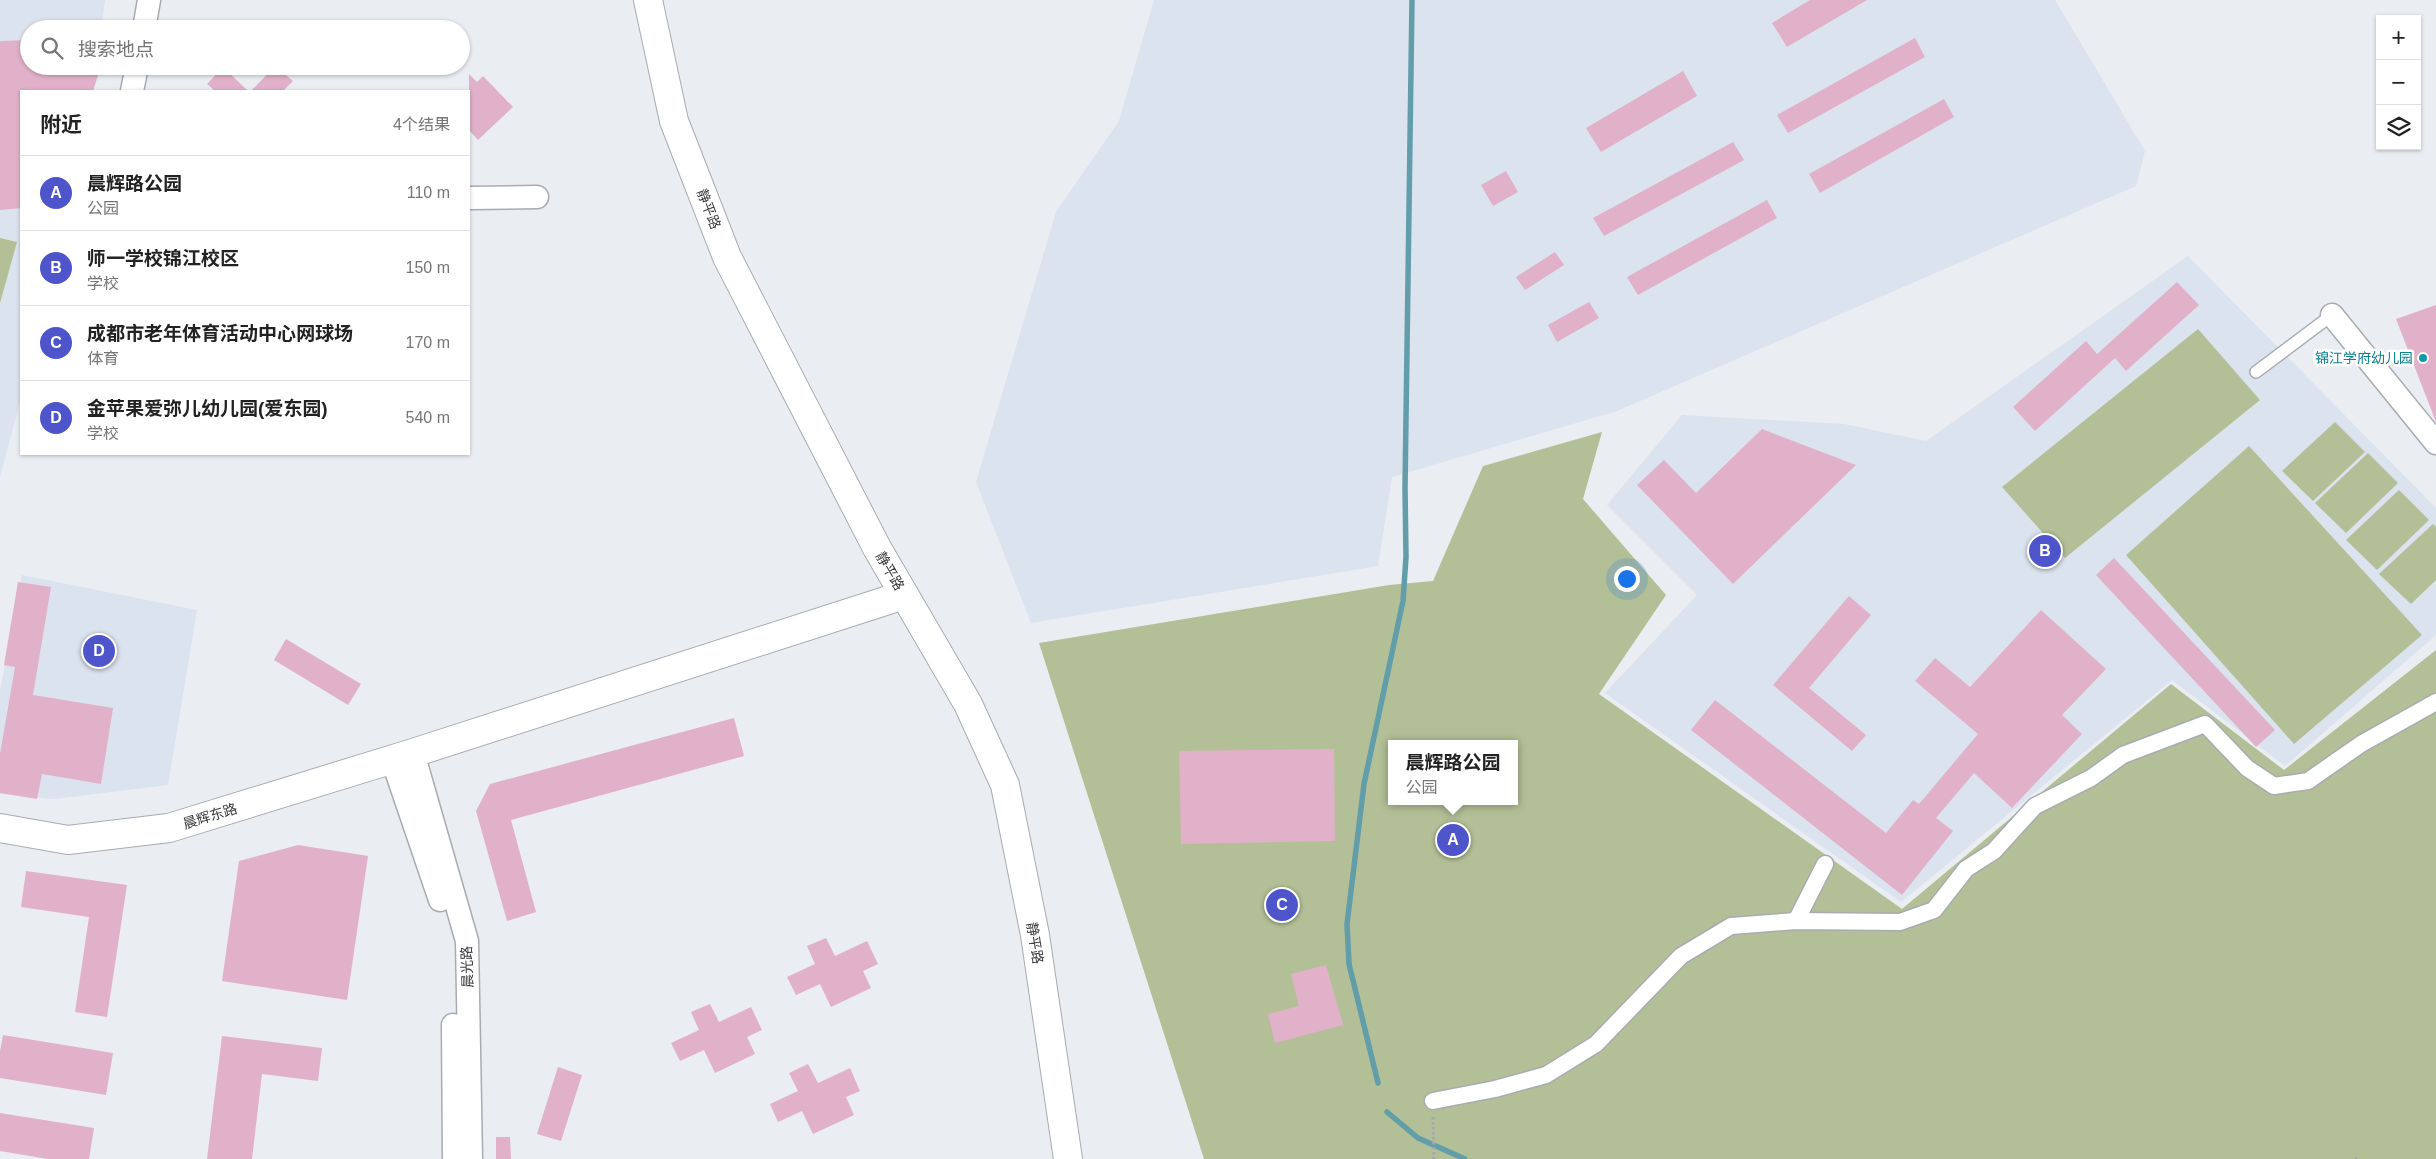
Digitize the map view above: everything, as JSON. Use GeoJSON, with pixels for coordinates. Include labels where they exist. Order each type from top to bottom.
{"type":"FeatureCollection","features":[{"type":"Feature","properties":{"kind":"street"},"geometry":{"type":"LineString","coordinates":[[146,20],[150,0]]}},
{"type":"Feature","properties":{"kind":"street","name":"静平路"},"geometry":{"type":"LineString","coordinates":[[648,0],[674,121],[727,257],[877,548],[968,704],[1005,785],[1034,935],[1068,1159]]}},
{"type":"Feature","properties":{"kind":"street"},"geometry":{"type":"LineString","coordinates":[[132,90],[135,75]]}},
{"type":"Feature","properties":{"kind":"street"},"geometry":{"type":"LineString","coordinates":[[470,198],[537,197]]}},
{"type":"Feature","properties":{"kind":"street"},"geometry":{"type":"LineString","coordinates":[[2332,315],[2436,443]]}},
{"type":"Feature","properties":{"kind":"street","name":"晨辉东路"},"geometry":{"type":"LineString","coordinates":[[0,828],[68,840],[169,828],[403,756],[904,595]]}},
{"type":"Feature","properties":{"kind":"street"},"geometry":{"type":"LineString","coordinates":[[1433,1101],[1546,1075],[1596,1044],[1681,956],[1731,926],[1796,921],[1900,922],[1934,910],[1966,870],[1994,851],[2035,806],[2091,778],[2122,755],[2205,724],[2247,768],[2274,786],[2308,781],[2361,744],[2436,702]]}},
{"type":"Feature","properties":{"kind":"street","name":"晨光路"},"geometry":{"type":"LineString","coordinates":[[403,756],[451,930],[454,1159]]}},
{"type":"Feature","properties":{"kind":"street","name":"晨光路"},"geometry":{"type":"LineString","coordinates":[[403,756],[467,942],[471,1159]]}},
{"type":"Feature","properties":{"kind":"street"},"geometry":{"type":"LineString","coordinates":[[1796,921],[1825,864]]}},
{"type":"Feature","properties":{"kind":"lane"},"geometry":{"type":"LineString","coordinates":[[2256,372],[2332,315]]}},
{"type":"Feature","properties":{"kind":"path"},"geometry":{"type":"LineString","coordinates":[[1433,1132],[1433,1157]]}},
{"type":"Feature","properties":{"kind":"path"},"geometry":{"type":"LineString","coordinates":[[2354,1159],[2360,1158]]}},
{"type":"Feature","properties":{"kind":"shaded area"},"geometry":{"type":"Polygon","coordinates":[[[0,0],[105,0],[102,20],[20,20],[20,75],[95,75],[93,90],[20,90],[20,402],[0,477],[0,0]]]}},
{"type":"Feature","properties":{"kind":"shaded area"},"geometry":{"type":"Polygon","coordinates":[[[1154,0],[2055,0],[2145,151],[2136,186],[1617,411],[1392,477],[1378,566],[1031,623],[976,482],[1056,212],[1119,121],[1154,0]]]}},
{"type":"Feature","properties":{"kind":"shaded area"},"geometry":{"type":"Polygon","coordinates":[[[2188,256],[2436,508],[2436,635],[2285,766],[2172,680],[1901,902],[1605,693],[1697,595],[1607,505],[1682,415],[1844,424],[1926,441],[2188,256]]]}},
{"type":"Feature","properties":{"kind":"shaded area"},"geometry":{"type":"Polygon","coordinates":[[[22,575],[197,610],[168,785],[54,799],[0,794],[0,691],[22,575]]]}},
{"type":"Feature","properties":{"kind":"green space"},"geometry":{"type":"Polygon","coordinates":[[[0,238],[17,242],[0,303],[0,238]]]}},
{"type":"Feature","properties":{"kind":"green space"},"geometry":{"type":"Polygon","coordinates":[[[2198,329],[2260,400],[2065,558],[2002,487],[2198,329]]]}},
{"type":"Feature","properties":{"kind":"green space"},"geometry":{"type":"Polygon","coordinates":[[[2335,422],[2365,452],[2313,501],[2282,471],[2335,422]]]}},
{"type":"Feature","properties":{"kind":"green space"},"geometry":{"type":"Polygon","coordinates":[[[1602,432],[1583,499],[1666,595],[1599,694],[1902,909],[2171,684],[2284,770],[2436,650],[2436,1159],[1204,1159],[1039,643],[1389,585],[1433,581],[1483,466],[1602,432]]]}},
{"type":"Feature","properties":{"kind":"green space"},"geometry":{"type":"Polygon","coordinates":[[[2249,446],[2422,635],[2294,744],[2126,555],[2249,446]]]}},
{"type":"Feature","properties":{"kind":"green space"},"geometry":{"type":"Polygon","coordinates":[[[2368,453],[2398,483],[2346,533],[2315,503],[2368,453]]]}},
{"type":"Feature","properties":{"kind":"green space"},"geometry":{"type":"Polygon","coordinates":[[[2399,490],[2429,520],[2377,570],[2346,540],[2399,490]]]}},
{"type":"Feature","properties":{"kind":"green space"},"geometry":{"type":"Polygon","coordinates":[[[2433,524],[2436,527],[2436,580],[2411,604],[2379,574],[2433,524]]]}},
{"type":"Feature","properties":{"kind":"building"},"geometry":{"type":"Polygon","coordinates":[[[1810,0],[1867,0],[1787,47],[1772,23],[1810,0]]]}},
{"type":"Feature","properties":{"kind":"building"},"geometry":{"type":"Polygon","coordinates":[[[1915,38],[1925,57],[1788,133],[1777,115],[1915,38]]]}},
{"type":"Feature","properties":{"kind":"building"},"geometry":{"type":"Polygon","coordinates":[[[20,40],[20,75],[98,75],[93,90],[20,90],[20,208],[0,210],[0,41],[20,40]]]}},
{"type":"Feature","properties":{"kind":"building"},"geometry":{"type":"Polygon","coordinates":[[[1683,71],[1697,96],[1601,152],[1586,128],[1683,71]]]}},
{"type":"Feature","properties":{"kind":"building"},"geometry":{"type":"Polygon","coordinates":[[[215,75],[231,75],[247,90],[214,90],[207,84],[215,75]]]}},
{"type":"Feature","properties":{"kind":"building"},"geometry":{"type":"Polygon","coordinates":[[[266,75],[286,75],[293,81],[284,90],[252,90],[266,75]]]}},
{"type":"Feature","properties":{"kind":"building"},"geometry":{"type":"Polygon","coordinates":[[[469,75],[477,82],[483,76],[513,107],[478,140],[470,131],[469,75]]]}},
{"type":"Feature","properties":{"kind":"building"},"geometry":{"type":"Polygon","coordinates":[[[1944,99],[1954,117],[1820,193],[1809,174],[1944,99]]]}},
{"type":"Feature","properties":{"kind":"building"},"geometry":{"type":"Polygon","coordinates":[[[1733,142],[1744,160],[1604,236],[1593,218],[1733,142]]]}},
{"type":"Feature","properties":{"kind":"building"},"geometry":{"type":"Polygon","coordinates":[[[1506,171],[1518,192],[1493,206],[1481,185],[1506,171]]]}},
{"type":"Feature","properties":{"kind":"building"},"geometry":{"type":"Polygon","coordinates":[[[1767,200],[1777,218],[1638,295],[1627,277],[1767,200]]]}},
{"type":"Feature","properties":{"kind":"building"},"geometry":{"type":"Polygon","coordinates":[[[1555,252],[1564,265],[1525,290],[1516,277],[1555,252]]]}},
{"type":"Feature","properties":{"kind":"building"},"geometry":{"type":"Polygon","coordinates":[[[2177,282],[2199,305],[2126,371],[2115,358],[2035,431],[2013,407],[2086,341],[2097,354],[2177,282]]]}},
{"type":"Feature","properties":{"kind":"building"},"geometry":{"type":"Polygon","coordinates":[[[1589,302],[1599,318],[1557,342],[1548,325],[1589,302]]]}},
{"type":"Feature","properties":{"kind":"building","name":"锦江学府幼儿园"},"geometry":{"type":"Polygon","coordinates":[[[2436,305],[2436,422],[2396,319],[2436,305]]]}},
{"type":"Feature","properties":{"kind":"building"},"geometry":{"type":"Polygon","coordinates":[[[1762,429],[1856,465],[1733,584],[1637,485],[1664,460],[1696,493],[1762,429]]]}},
{"type":"Feature","properties":{"kind":"building"},"geometry":{"type":"Polygon","coordinates":[[[2114,558],[2275,730],[2256,747],[2096,575],[2114,558]]]}},
{"type":"Feature","properties":{"kind":"building"},"geometry":{"type":"Polygon","coordinates":[[[18,582],[51,587],[33,695],[113,708],[101,784],[42,774],[37,799],[0,793],[0,754],[15,667],[4,665],[18,582]]]}},
{"type":"Feature","properties":{"kind":"building"},"geometry":{"type":"Polygon","coordinates":[[[1849,596],[1871,615],[1809,688],[1866,735],[1852,751],[1773,685],[1849,596]]]}},
{"type":"Feature","properties":{"kind":"building"},"geometry":{"type":"Polygon","coordinates":[[[2041,610],[2106,669],[2062,715],[2082,734],[2012,808],[1974,773],[1936,818],[1953,831],[1902,895],[1691,730],[1715,700],[1886,833],[1913,800],[1919,804],[1978,734],[1915,681],[1935,658],[1970,687],[2041,610]]]}},
{"type":"Feature","properties":{"kind":"building"},"geometry":{"type":"Polygon","coordinates":[[[286,639],[361,684],[348,705],[274,660],[286,639]]]}},
{"type":"Feature","properties":{"kind":"building"},"geometry":{"type":"Polygon","coordinates":[[[734,718],[744,756],[511,820],[536,912],[507,921],[476,811],[490,784],[734,718]]]}},
{"type":"Feature","properties":{"kind":"building"},"geometry":{"type":"Polygon","coordinates":[[[1334,749],[1335,841],[1181,844],[1179,751],[1334,749]]]}},
{"type":"Feature","properties":{"kind":"building"},"geometry":{"type":"Polygon","coordinates":[[[298,845],[368,856],[347,1000],[222,981],[239,861],[298,845]]]}},
{"type":"Feature","properties":{"kind":"building"},"geometry":{"type":"Polygon","coordinates":[[[26,871],[127,885],[107,1017],[75,1012],[89,917],[21,907],[26,871]]]}},
{"type":"Feature","properties":{"kind":"building"},"geometry":{"type":"Polygon","coordinates":[[[826,938],[835,956],[867,941],[878,964],[863,971],[871,988],[831,1007],[820,984],[796,995],[787,977],[815,964],[807,946],[826,938]]]}},
{"type":"Feature","properties":{"kind":"building"},"geometry":{"type":"Polygon","coordinates":[[[1326,965],[1343,1025],[1275,1043],[1268,1014],[1299,1006],[1291,974],[1326,965]]]}},
{"type":"Feature","properties":{"kind":"building"},"geometry":{"type":"Polygon","coordinates":[[[710,1004],[719,1022],[751,1007],[762,1030],[747,1037],[755,1054],[715,1073],[704,1050],[680,1061],[671,1043],[699,1030],[691,1012],[710,1004]]]}},
{"type":"Feature","properties":{"kind":"building"},"geometry":{"type":"Polygon","coordinates":[[[3,1035],[113,1053],[106,1095],[0,1078],[0,1051],[3,1035]]]}},
{"type":"Feature","properties":{"kind":"building"},"geometry":{"type":"Polygon","coordinates":[[[222,1036],[322,1048],[318,1081],[262,1074],[252,1159],[207,1159],[222,1036]]]}},
{"type":"Feature","properties":{"kind":"building"},"geometry":{"type":"Polygon","coordinates":[[[808,1064],[818,1083],[850,1068],[860,1091],[846,1097],[854,1115],[813,1134],[802,1111],[778,1122],[770,1104],[798,1091],[789,1073],[808,1064]]]}},
{"type":"Feature","properties":{"kind":"building"},"geometry":{"type":"Polygon","coordinates":[[[558,1067],[582,1075],[561,1141],[537,1134],[558,1067]]]}},
{"type":"Feature","properties":{"kind":"building"},"geometry":{"type":"Polygon","coordinates":[[[0,1113],[94,1128],[89,1159],[48,1159],[0,1151],[0,1113]]]}},
{"type":"Feature","properties":{"kind":"building"},"geometry":{"type":"Polygon","coordinates":[[[496,1137],[510,1137],[511,1159],[496,1159],[496,1137]]]}},
{"type":"Feature","properties":{"kind":"waterway"},"geometry":{"type":"LineString","coordinates":[[1378,1083],[1349,964],[1347,924],[1364,784],[1403,601],[1406,557],[1405,488],[1412,0]]}},
{"type":"Feature","properties":{"kind":"waterway"},"geometry":{"type":"LineString","coordinates":[[1387,1112],[1418,1138],[1465,1159]]}},
{"type":"Feature","properties":{"kind":"place","name":"锦江学府幼儿园"},"geometry":{"type":"Point","coordinates":[2423,358]}},
{"type":"Feature","properties":{"kind":"place","name":"师一学校锦江校区"},"geometry":{"type":"Point","coordinates":[2045,551]}},
{"type":"Feature","properties":{"kind":"place","name":"金苹果爱弥儿幼儿园(爱东园)"},"geometry":{"type":"Point","coordinates":[99,651]}},
{"type":"Feature","properties":{"kind":"place","name":"晨辉路公园"},"geometry":{"type":"Point","coordinates":[1453,840]}},
{"type":"Feature","properties":{"kind":"place","name":"成都市老年体育活动中心网球场"},"geometry":{"type":"Point","coordinates":[1282,905]}}]}
